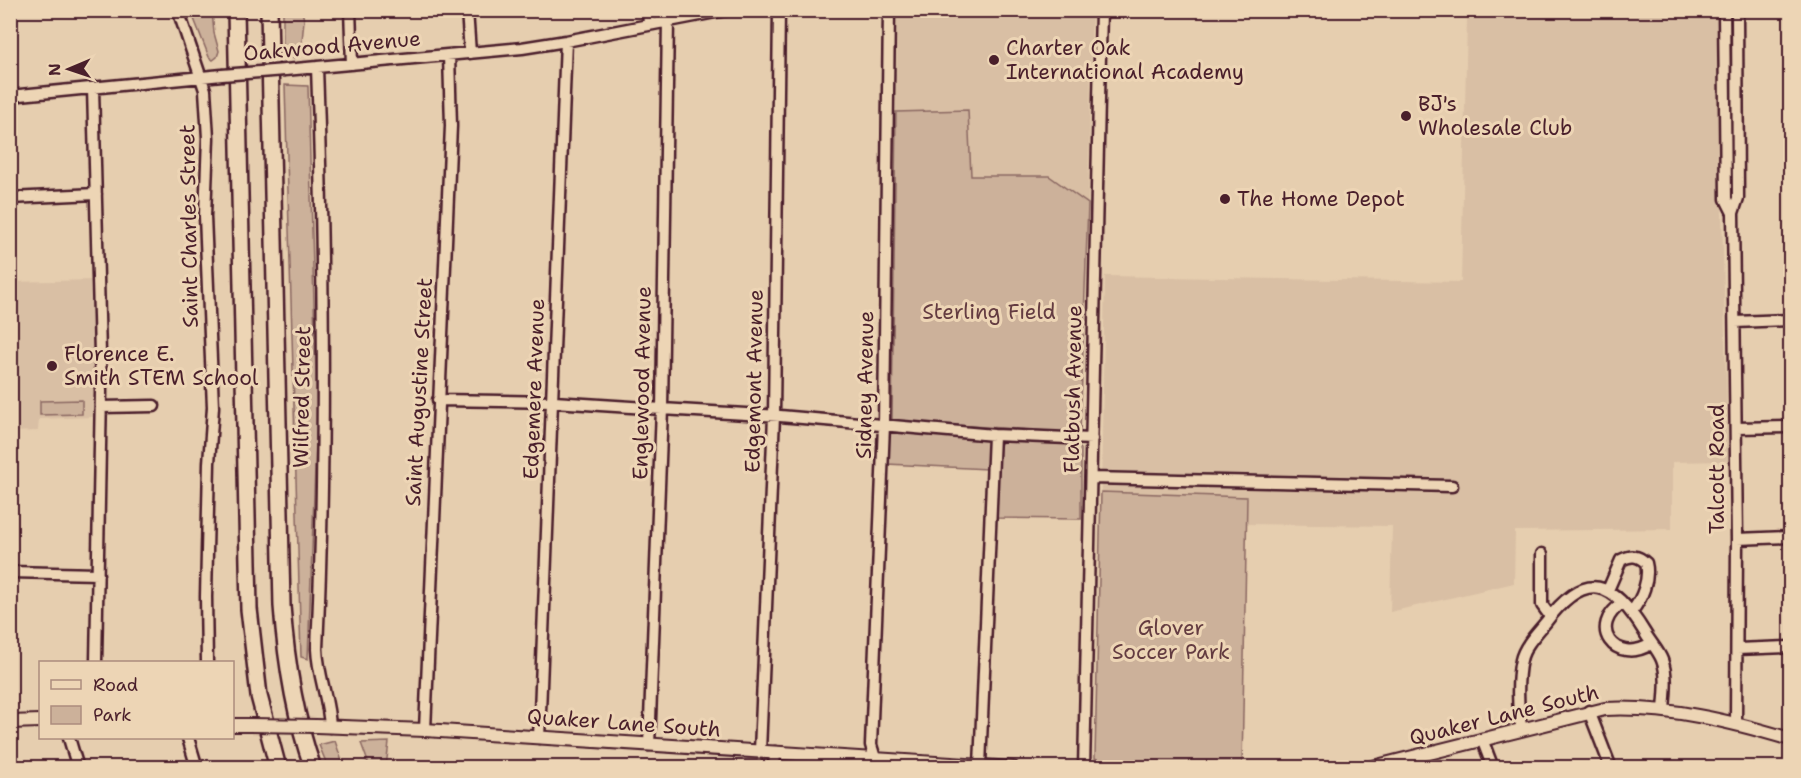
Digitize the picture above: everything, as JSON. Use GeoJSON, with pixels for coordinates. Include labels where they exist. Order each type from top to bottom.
{"type":"FeatureCollection","features":[{"type":"Feature","properties":{"kind":"highway"},"geometry":{"type":"LineString","coordinates":[[236,10],[249,609],[259,696],[278,768]]}},
{"type":"Feature","properties":{"kind":"highway"},"geometry":{"type":"LineString","coordinates":[[269,10],[282,606],[292,692],[313,768]]}},
{"type":"Feature","properties":{"kind":"main road","name":"Quaker Lane South"},"geometry":{"type":"LineString","coordinates":[[1369,768],[1589,711],[1626,708],[1664,710],[1736,724],[1791,739]]}},
{"type":"Feature","properties":{"kind":"main road"},"geometry":{"type":"LineString","coordinates":[[10,722],[39,722]]}},
{"type":"Feature","properties":{"kind":"main road","name":"Quaker Lane South"},"geometry":{"type":"LineString","coordinates":[[234,725],[425,730],[775,752],[877,763],[1013,768]]}},
{"type":"Feature","properties":{"kind":"street","name":"Saint Charles Street"},"geometry":{"type":"LineString","coordinates":[[178,10],[202,77],[207,129],[205,216],[213,407],[209,463],[207,661]]}},
{"type":"Feature","properties":{"kind":"street"},"geometry":{"type":"LineString","coordinates":[[350,10],[352,64]]}},
{"type":"Feature","properties":{"kind":"street"},"geometry":{"type":"LineString","coordinates":[[467,10],[470,53]]}},
{"type":"Feature","properties":{"kind":"street"},"geometry":{"type":"LineString","coordinates":[[648,10],[649,24]]}},
{"type":"Feature","properties":{"kind":"street","name":"Oakwood Avenue"},"geometry":{"type":"LineString","coordinates":[[10,96],[470,53],[566,41],[726,10]]}},
{"type":"Feature","properties":{"kind":"street","name":"Edgemont Avenue"},"geometry":{"type":"LineString","coordinates":[[760,751],[774,416],[779,10]]}},
{"type":"Feature","properties":{"kind":"street","name":"Sidney Avenue"},"geometry":{"type":"LineString","coordinates":[[877,763],[871,745],[885,425],[890,10]]}},
{"type":"Feature","properties":{"kind":"street","name":"Flatbush Avenue"},"geometry":{"type":"LineString","coordinates":[[1084,768],[1101,10]]}},
{"type":"Feature","properties":{"kind":"street","name":"Talcott Road"},"geometry":{"type":"LineString","coordinates":[[1724,10],[1726,199],[1732,213],[1735,322],[1736,724]]}},
{"type":"Feature","properties":{"kind":"street","name":"Talcott Road"},"geometry":{"type":"LineString","coordinates":[[1732,213],[1738,198],[1737,10]]}},
{"type":"Feature","properties":{"kind":"street","name":"Englewood Avenue"},"geometry":{"type":"LineString","coordinates":[[649,745],[662,409],[668,21]]}},
{"type":"Feature","properties":{"kind":"street","name":"Edgemere Avenue"},"geometry":{"type":"LineString","coordinates":[[539,738],[554,402],[566,41]]}},
{"type":"Feature","properties":{"kind":"street","name":"Saint Augustine Street"},"geometry":{"type":"LineString","coordinates":[[425,730],[451,126],[449,55]]}},
{"type":"Feature","properties":{"kind":"street","name":"Wilfred Street"},"geometry":{"type":"LineString","coordinates":[[317,67],[322,224],[323,388],[317,649],[318,667],[330,727]]}},
{"type":"Feature","properties":{"kind":"street"},"geometry":{"type":"LineString","coordinates":[[1725,80],[1737,80]]}},
{"type":"Feature","properties":{"kind":"street"},"geometry":{"type":"LineString","coordinates":[[93,88],[101,407],[96,661]]}},
{"type":"Feature","properties":{"kind":"street"},"geometry":{"type":"LineString","coordinates":[[1725,161],[1737,161]]}},
{"type":"Feature","properties":{"kind":"street"},"geometry":{"type":"LineString","coordinates":[[10,198],[96,194]]}},
{"type":"Feature","properties":{"kind":"street"},"geometry":{"type":"LineString","coordinates":[[1735,322],[1791,320]]}},
{"type":"Feature","properties":{"kind":"street"},"geometry":{"type":"LineString","coordinates":[[438,400],[554,402],[774,416],[994,435],[1092,440]]}},
{"type":"Feature","properties":{"kind":"street"},"geometry":{"type":"LineString","coordinates":[[101,407],[154,406]]}},
{"type":"Feature","properties":{"kind":"street"},"geometry":{"type":"LineString","coordinates":[[1736,428],[1791,427]]}},
{"type":"Feature","properties":{"kind":"street"},"geometry":{"type":"LineString","coordinates":[[980,765],[994,435]]}},
{"type":"Feature","properties":{"kind":"street"},"geometry":{"type":"LineString","coordinates":[[1091,478],[1452,486]]}},
{"type":"Feature","properties":{"kind":"street"},"geometry":{"type":"LineString","coordinates":[[1737,539],[1791,537]]}},
{"type":"Feature","properties":{"kind":"street"},"geometry":{"type":"LineString","coordinates":[[1542,554],[1542,605],[1550,616]]}},
{"type":"Feature","properties":{"kind":"street"},"geometry":{"type":"LineString","coordinates":[[1608,590],[1621,560],[1634,556],[1641,558],[1646,563],[1647,577],[1638,603],[1632,611]]}},
{"type":"Feature","properties":{"kind":"street"},"geometry":{"type":"LineString","coordinates":[[10,572],[98,574]]}},
{"type":"Feature","properties":{"kind":"street"},"geometry":{"type":"LineString","coordinates":[[1522,729],[1520,720],[1521,659],[1525,649],[1569,595],[1579,590],[1599,588],[1608,590],[1632,611],[1665,669],[1664,710]]}},
{"type":"Feature","properties":{"kind":"street"},"geometry":{"type":"LineString","coordinates":[[1623,603],[1614,608],[1607,619],[1606,625],[1610,640],[1618,648],[1631,651],[1644,649],[1651,644]]}},
{"type":"Feature","properties":{"kind":"street"},"geometry":{"type":"LineString","coordinates":[[1737,649],[1791,647]]}},
{"type":"Feature","properties":{"kind":"street"},"geometry":{"type":"LineString","coordinates":[[1589,711],[1611,768]]}},
{"type":"Feature","properties":{"kind":"street"},"geometry":{"type":"LineString","coordinates":[[69,739],[78,768]]}},
{"type":"Feature","properties":{"kind":"street"},"geometry":{"type":"LineString","coordinates":[[188,739],[197,768]]}},
{"type":"Feature","properties":{"kind":"street"},"geometry":{"type":"LineString","coordinates":[[1482,739],[1493,768]]}},
{"type":"Feature","properties":{"kind":"street"},"geometry":{"type":"LineString","coordinates":[[774,768],[775,752]]}},
{"type":"Feature","properties":{"kind":"shaded area","name":"Charter Oak International Academy"},"geometry":{"type":"Polygon","coordinates":[[[897,11],[1092,11],[1088,204],[1049,176],[970,176],[896,112],[897,11]]]}},
{"type":"Feature","properties":{"kind":"shaded area"},"geometry":{"type":"Polygon","coordinates":[[[1475,11],[1720,11],[1720,128],[1728,461],[1672,462],[1672,529],[1515,531],[1514,583],[1390,612],[1392,526],[1246,524],[1246,497],[1101,492],[1105,276],[1461,282],[1467,19],[1475,11]]]}},
{"type":"Feature","properties":{"kind":"shaded area","name":"Florence E. Smith STEM School"},"geometry":{"type":"Polygon","coordinates":[[[93,280],[93,417],[39,419],[38,431],[11,432],[10,282],[93,280]]]}},
{"type":"Feature","properties":{"kind":"green space"},"geometry":{"type":"Polygon","coordinates":[[[191,11],[212,11],[214,33],[219,51],[213,60],[209,57],[191,11]]]}},
{"type":"Feature","properties":{"kind":"green space"},"geometry":{"type":"Polygon","coordinates":[[[283,11],[302,11],[304,20],[301,52],[294,58],[283,55],[283,11]]]}},
{"type":"Feature","properties":{"kind":"green space"},"geometry":{"type":"Polygon","coordinates":[[[285,85],[308,86],[317,412],[308,659],[301,657],[285,85]]]}},
{"type":"Feature","properties":{"kind":"green space","name":"Sterling Field"},"geometry":{"type":"Polygon","coordinates":[[[968,110],[971,176],[1049,176],[1088,204],[1080,433],[892,421],[896,112],[968,110]]]}},
{"type":"Feature","properties":{"kind":"green space"},"geometry":{"type":"Polygon","coordinates":[[[82,400],[82,414],[40,415],[40,401],[82,400]]]}},
{"type":"Feature","properties":{"kind":"green space"},"geometry":{"type":"Polygon","coordinates":[[[894,430],[989,440],[988,469],[887,464],[888,436],[894,430]]]}},
{"type":"Feature","properties":{"kind":"green space"},"geometry":{"type":"Polygon","coordinates":[[[1003,441],[1076,445],[1081,449],[1081,519],[994,518],[999,446],[1003,441]]]}},
{"type":"Feature","properties":{"kind":"green space","name":"Glover Soccer Park"},"geometry":{"type":"Polygon","coordinates":[[[1101,492],[1247,497],[1242,767],[1108,764],[1095,758],[1101,492]]]}},
{"type":"Feature","properties":{"kind":"green space"},"geometry":{"type":"Polygon","coordinates":[[[335,741],[344,767],[328,767],[319,745],[335,741]]]}},
{"type":"Feature","properties":{"kind":"green space"},"geometry":{"type":"Polygon","coordinates":[[[389,742],[386,767],[355,767],[368,762],[361,743],[389,742]]]}},
{"type":"Feature","properties":{"kind":"place","name":"Charter Oak International Academy"},"geometry":{"type":"Point","coordinates":[994,60]}},
{"type":"Feature","properties":{"kind":"place","name":"BJ's Wholesale Club"},"geometry":{"type":"Point","coordinates":[1406,116]}},
{"type":"Feature","properties":{"kind":"place","name":"The Home Depot"},"geometry":{"type":"Point","coordinates":[1225,199]}},
{"type":"Feature","properties":{"kind":"place","name":"Florence E. Smith STEM School"},"geometry":{"type":"Point","coordinates":[52,366]}}]}
